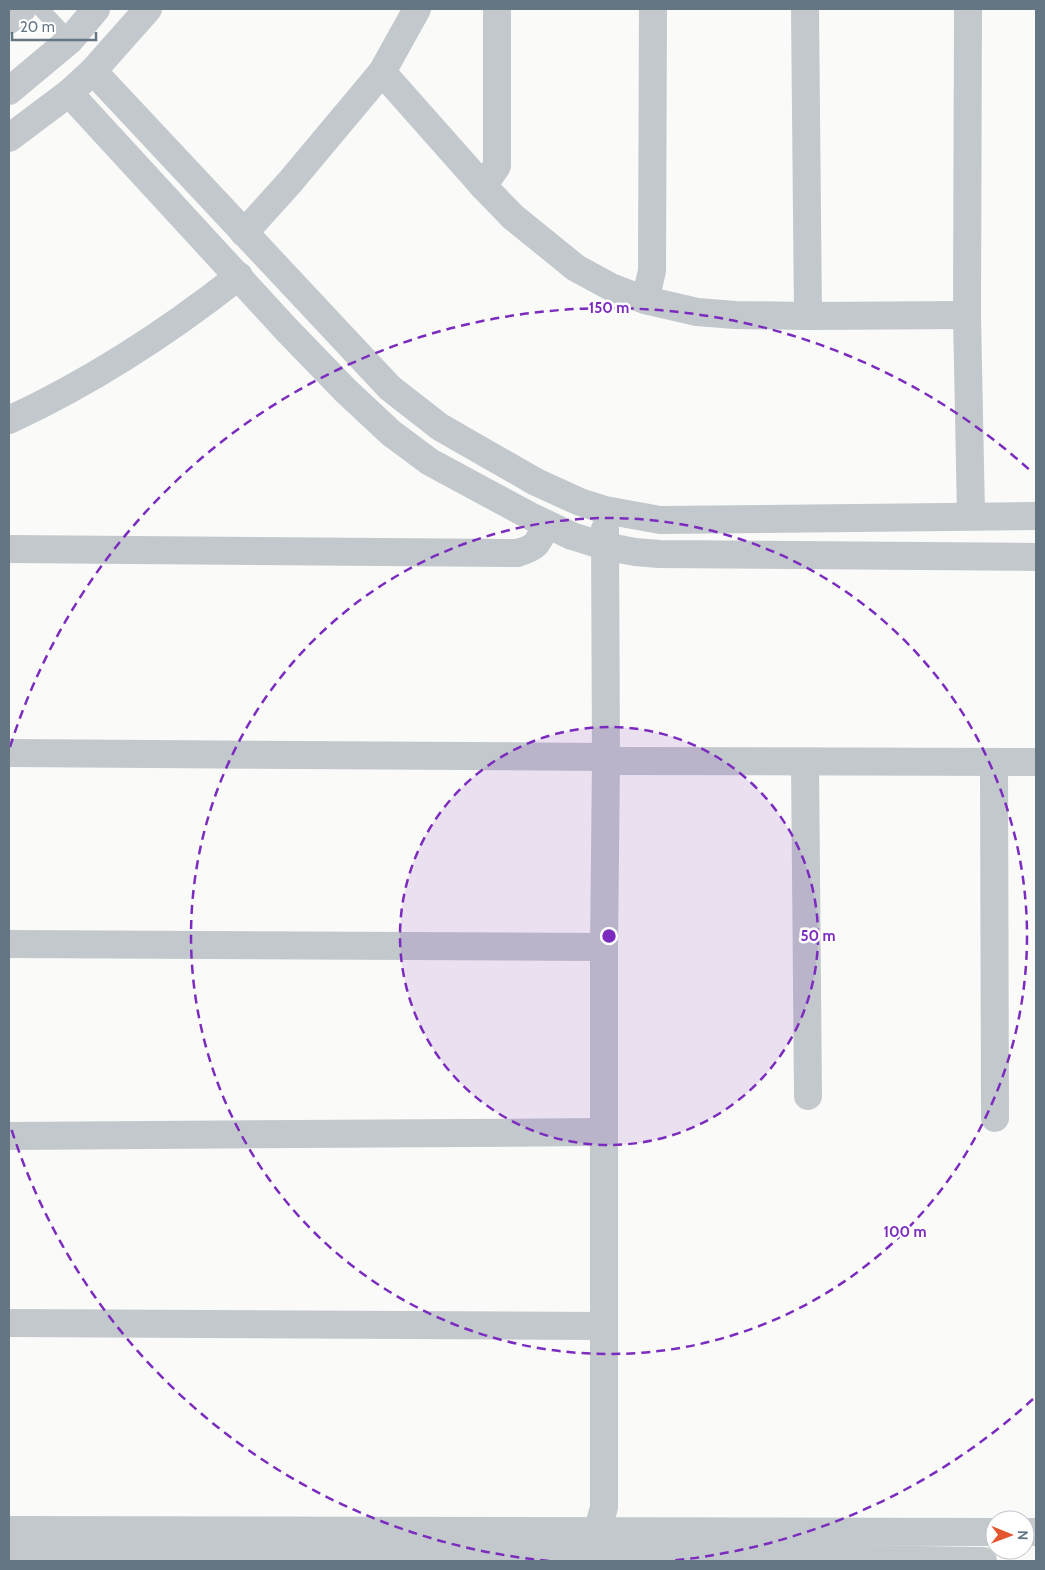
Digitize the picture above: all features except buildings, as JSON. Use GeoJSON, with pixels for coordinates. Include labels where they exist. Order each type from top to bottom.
{"type":"FeatureCollection","features":[{"type":"Feature","properties":{"kind":"street"},"geometry":{"type":"LineString","coordinates":[[9,20],[22,9]]}},
{"type":"Feature","properties":{"kind":"street"},"geometry":{"type":"LineString","coordinates":[[9,91],[70,40],[96,9]]}},
{"type":"Feature","properties":{"kind":"street"},"geometry":{"type":"LineString","coordinates":[[9,138],[69,93],[93,71],[148,9]]}},
{"type":"Feature","properties":{"kind":"street"},"geometry":{"type":"LineString","coordinates":[[244,233],[290,182],[382,72],[417,9]]}},
{"type":"Feature","properties":{"kind":"street"},"geometry":{"type":"LineString","coordinates":[[483,186],[497,166],[497,9]]}},
{"type":"Feature","properties":{"kind":"street"},"geometry":{"type":"LineString","coordinates":[[645,300],[652,271],[653,9]]}},
{"type":"Feature","properties":{"kind":"street"},"geometry":{"type":"LineString","coordinates":[[806,9],[808,316]]}},
{"type":"Feature","properties":{"kind":"street"},"geometry":{"type":"LineString","coordinates":[[968,9],[967,315],[971,516]]}},
{"type":"Feature","properties":{"kind":"street"},"geometry":{"type":"LineString","coordinates":[[93,71],[390,388],[440,427],[508,467],[553,490],[605,510],[660,520],[1036,516]]}},
{"type":"Feature","properties":{"kind":"street"},"geometry":{"type":"LineString","coordinates":[[382,72],[513,217],[576,268],[611,287],[645,300],[697,312],[735,315],[967,315]]}},
{"type":"Feature","properties":{"kind":"street"},"geometry":{"type":"LineString","coordinates":[[69,93],[346,391],[391,434],[430,462],[546,524],[572,536],[604,546],[659,554],[1036,557]]}},
{"type":"Feature","properties":{"kind":"street"},"geometry":{"type":"LineString","coordinates":[[9,420],[49,401],[109,366],[193,312],[239,276]]}},
{"type":"Feature","properties":{"kind":"street"},"geometry":{"type":"LineString","coordinates":[[599,1543],[604,1507],[605,510]]}},
{"type":"Feature","properties":{"kind":"street"},"geometry":{"type":"LineString","coordinates":[[9,549],[517,553],[531,550],[536,545],[546,524]]}},
{"type":"Feature","properties":{"kind":"street"},"geometry":{"type":"LineString","coordinates":[[9,753],[805,762],[1036,762]]}},
{"type":"Feature","properties":{"kind":"street"},"geometry":{"type":"LineString","coordinates":[[805,762],[808,1096]]}},
{"type":"Feature","properties":{"kind":"street"},"geometry":{"type":"LineString","coordinates":[[994,763],[994,1118]]}},
{"type":"Feature","properties":{"kind":"street"},"geometry":{"type":"LineString","coordinates":[[9,944],[604,947]]}},
{"type":"Feature","properties":{"kind":"street"},"geometry":{"type":"LineString","coordinates":[[9,1136],[604,1132]]}},
{"type":"Feature","properties":{"kind":"street"},"geometry":{"type":"LineString","coordinates":[[9,1323],[604,1326]]}},
{"type":"Feature","properties":{"kind":"street"},"geometry":{"type":"LineString","coordinates":[[9,1530],[599,1543],[808,1560],[983,1561]]}},
{"type":"Feature","properties":{"kind":"street"},"geometry":{"type":"LineString","coordinates":[[808,1531],[808,1560]]}},
{"type":"Feature","properties":{"kind":"street"},"geometry":{"type":"LineString","coordinates":[[9,1558],[599,1543],[808,1531],[985,1532]]}},
{"type":"Feature","properties":{"kind":"lane"},"geometry":{"type":"LineString","coordinates":[[42,9],[70,40]]}}]}
